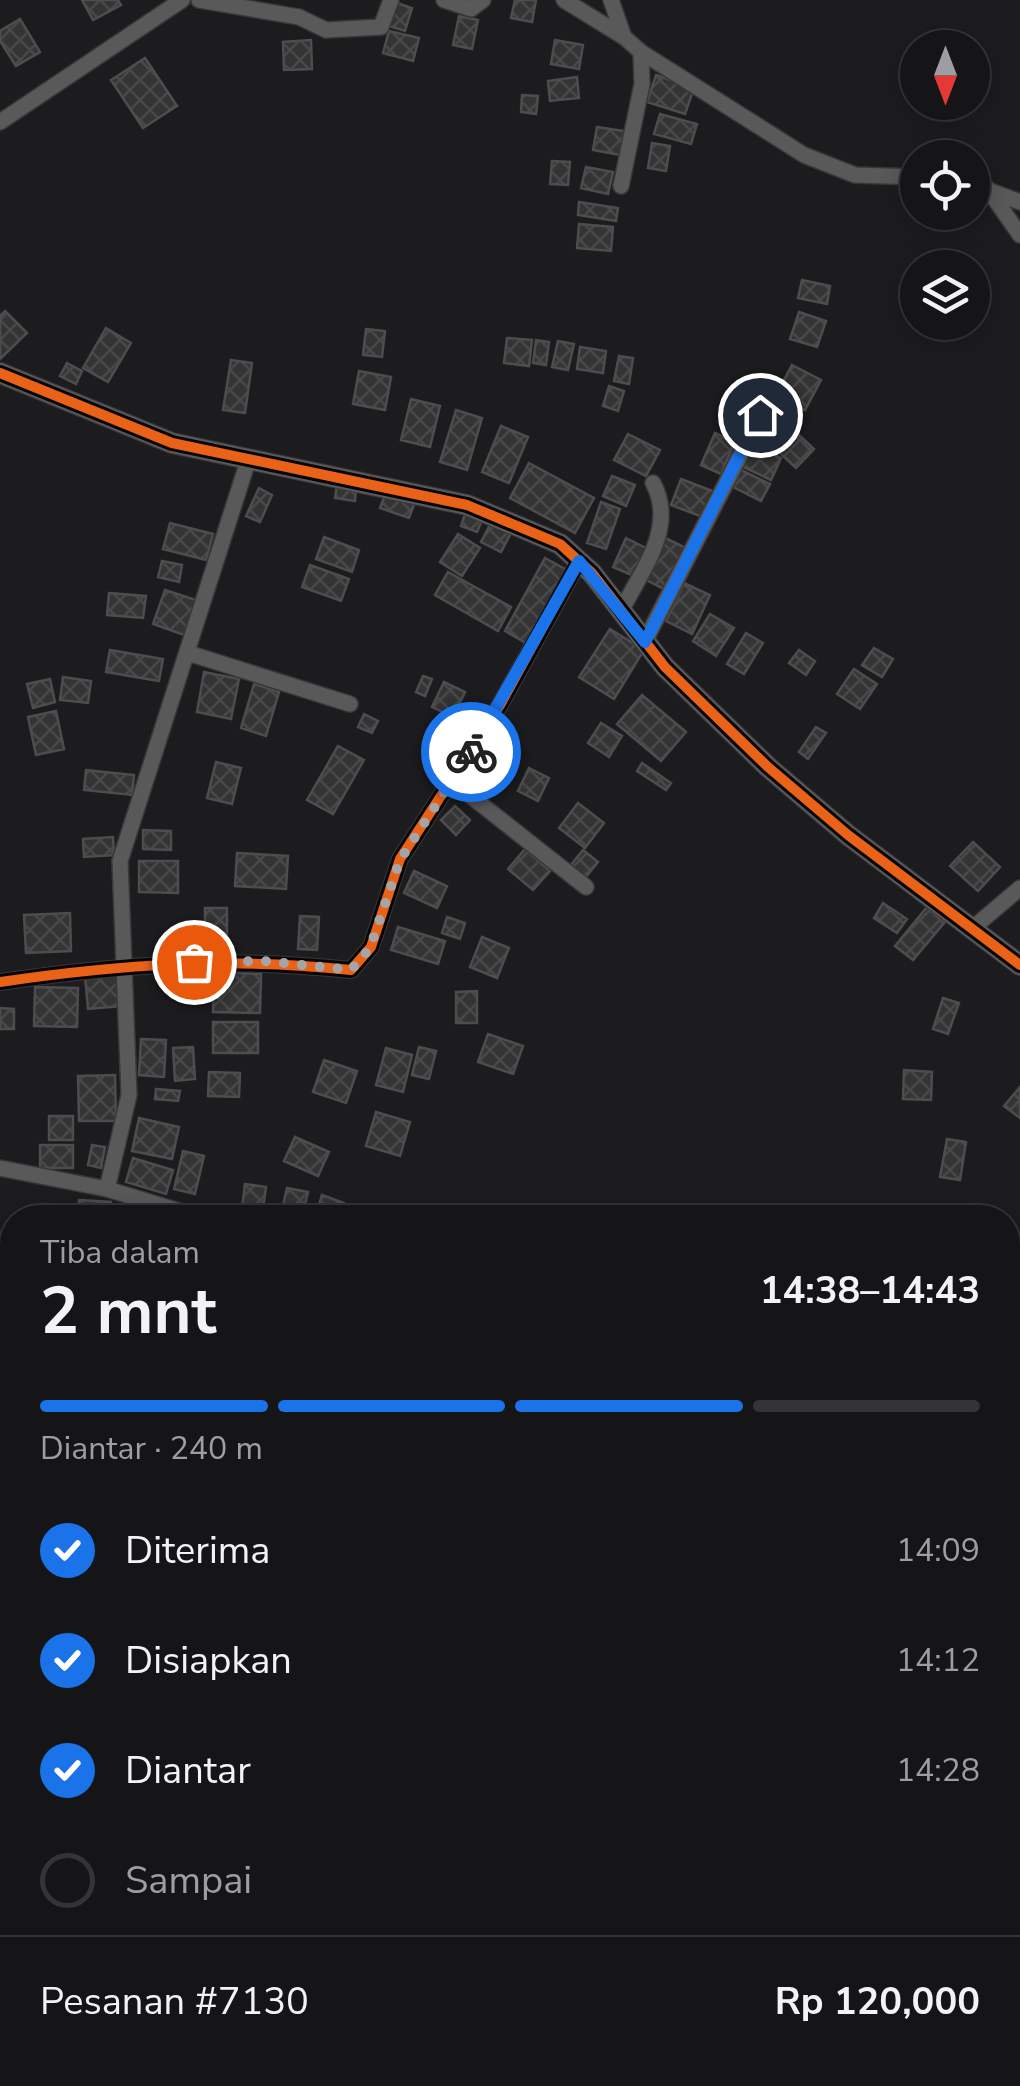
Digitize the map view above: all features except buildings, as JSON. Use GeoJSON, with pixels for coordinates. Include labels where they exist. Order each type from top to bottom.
{"type":"FeatureCollection","features":[{"type":"Feature","properties":{"kind":"street"},"geometry":{"type":"LineString","coordinates":[[0,122],[182,0]]}},
{"type":"Feature","properties":{"kind":"street"},"geometry":{"type":"LineString","coordinates":[[200,0],[299,17],[318,28],[341,30],[381,27],[391,0]]}},
{"type":"Feature","properties":{"kind":"street"},"geometry":{"type":"LineString","coordinates":[[444,0],[470,9],[484,0]]}},
{"type":"Feature","properties":{"kind":"street"},"geometry":{"type":"LineString","coordinates":[[564,0],[804,155],[855,174],[900,176]]}},
{"type":"Feature","properties":{"kind":"street"},"geometry":{"type":"LineString","coordinates":[[611,0],[624,37]]}},
{"type":"Feature","properties":{"kind":"street"},"geometry":{"type":"LineString","coordinates":[[621,186],[642,84],[641,52]]}},
{"type":"Feature","properties":{"kind":"street"},"geometry":{"type":"LineString","coordinates":[[990,190],[1020,202]]}},
{"type":"Feature","properties":{"kind":"street"},"geometry":{"type":"LineString","coordinates":[[990,198],[1020,235]]}},
{"type":"Feature","properties":{"kind":"street"},"geometry":{"type":"LineString","coordinates":[[0,373],[172,443],[467,504],[560,544],[708,711],[768,767],[848,836],[1020,965]]}},
{"type":"Feature","properties":{"kind":"street"},"geometry":{"type":"LineString","coordinates":[[645,642],[760,415]]}},
{"type":"Feature","properties":{"kind":"street"},"geometry":{"type":"LineString","coordinates":[[107,1190],[129,1095],[120,861],[248,460]]}},
{"type":"Feature","properties":{"kind":"street"},"geometry":{"type":"LineString","coordinates":[[622,611],[663,528],[663,506],[653,483]]}},
{"type":"Feature","properties":{"kind":"street"},"geometry":{"type":"LineString","coordinates":[[0,982],[123,964],[264,961],[351,970],[370,948],[400,860],[453,782],[579,561]]}},
{"type":"Feature","properties":{"kind":"street"},"geometry":{"type":"LineString","coordinates":[[188,653],[350,704]]}},
{"type":"Feature","properties":{"kind":"street"},"geometry":{"type":"LineString","coordinates":[[453,782],[586,887]]}},
{"type":"Feature","properties":{"kind":"street"},"geometry":{"type":"LineString","coordinates":[[974,927],[1020,888]]}},
{"type":"Feature","properties":{"kind":"street"},"geometry":{"type":"LineString","coordinates":[[0,1168],[158,1205]]}},
{"type":"Feature","properties":{"kind":"cycle path"},"geometry":{"type":"LineString","coordinates":[[0,373],[172,443],[467,505],[560,544],[592,573],[665,667],[768,767],[848,835],[1020,965]]}},
{"type":"Feature","properties":{"kind":"cycle path"},"geometry":{"type":"LineString","coordinates":[[0,982],[175,964],[351,970],[371,947],[400,859],[500,705],[579,561]]}},
{"type":"Feature","properties":{"kind":"way so far"},"geometry":{"type":"LineString","coordinates":[[194,962],[264,961],[351,970],[370,948],[400,860],[471,752]]}},
{"type":"Feature","properties":{"kind":"route"},"geometry":{"type":"LineString","coordinates":[[471,752],[579,561],[592,572],[645,642],[760,415]]}}]}
